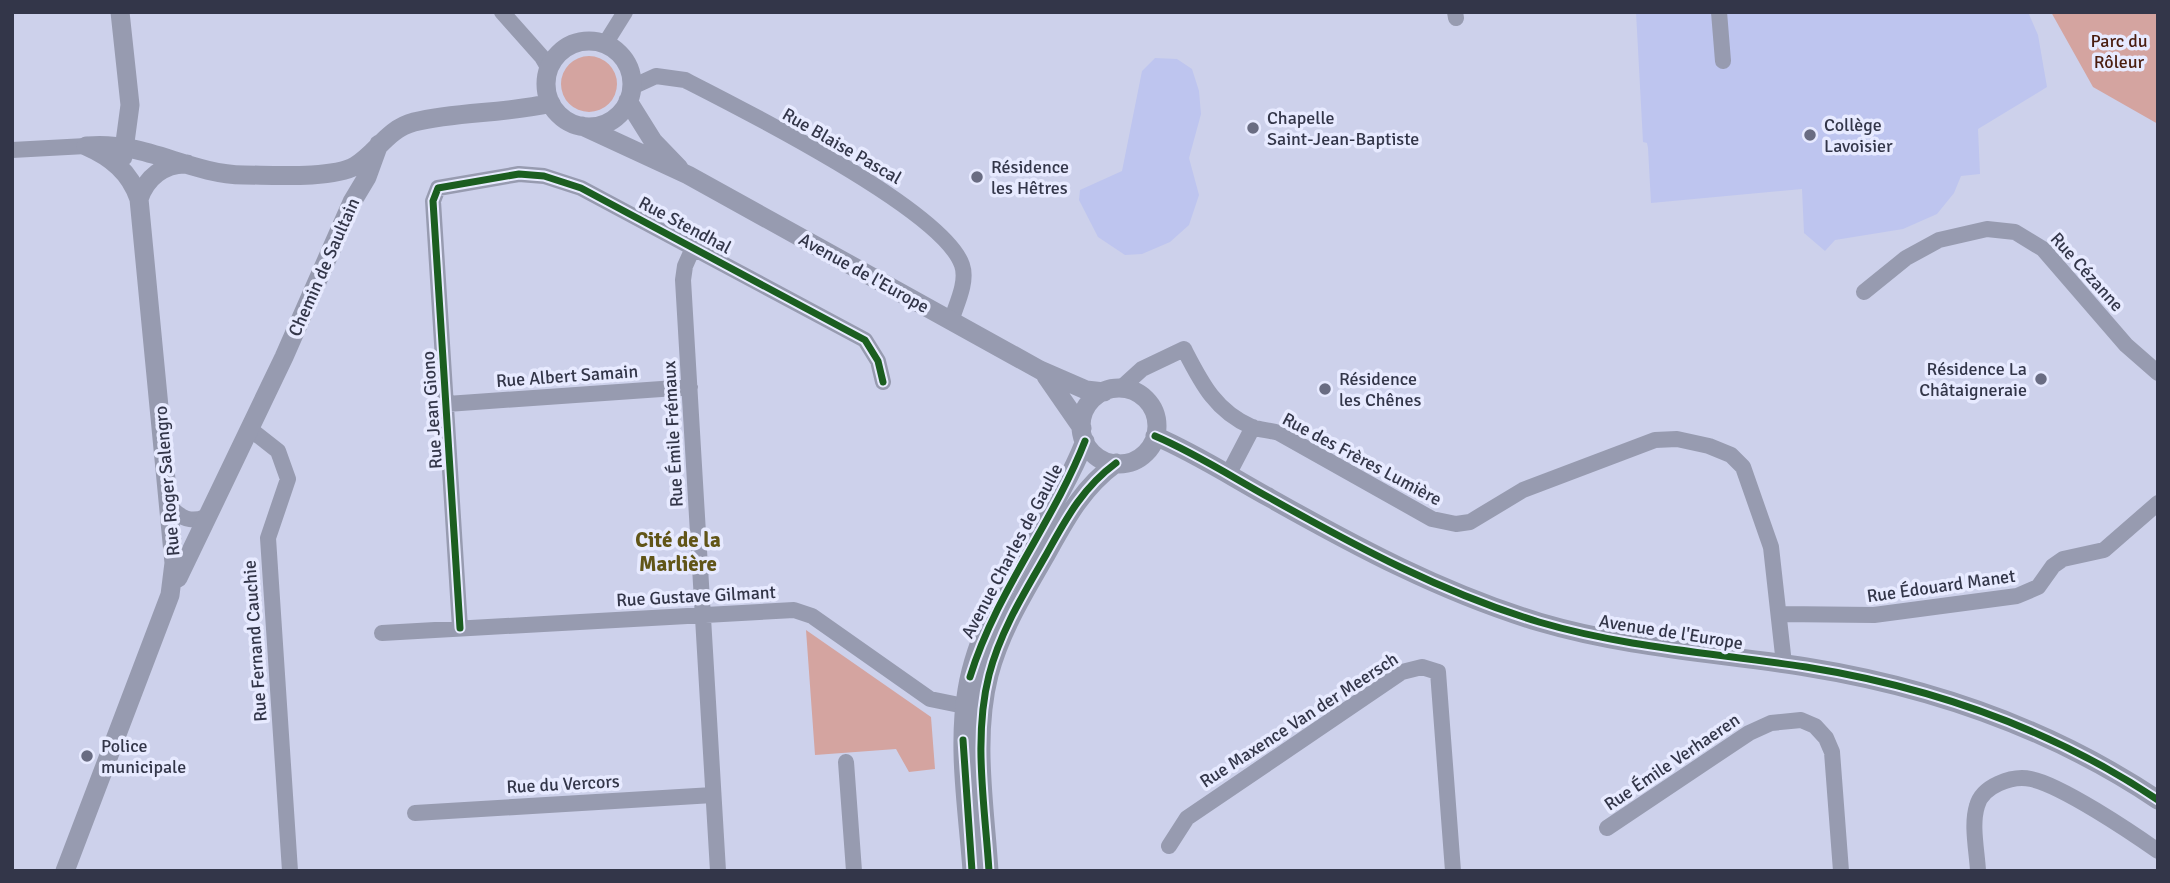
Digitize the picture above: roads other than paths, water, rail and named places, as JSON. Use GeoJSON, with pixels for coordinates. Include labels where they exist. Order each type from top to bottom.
{"type":"FeatureCollection","features":[{"type":"Feature","properties":{"kind":"street"},"geometry":{"type":"LineString","coordinates":[[120,12],[130,105],[124,146],[124,162],[129,178]]}},
{"type":"Feature","properties":{"kind":"street"},"geometry":{"type":"LineString","coordinates":[[502,12],[549,69]]}},
{"type":"Feature","properties":{"kind":"street"},"geometry":{"type":"LineString","coordinates":[[605,44],[625,12]]}},
{"type":"Feature","properties":{"kind":"street"},"geometry":{"type":"LineString","coordinates":[[1719,12],[1723,61]]}},
{"type":"Feature","properties":{"kind":"street"},"geometry":{"type":"LineString","coordinates":[[590,41],[605,44],[625,61],[630,94],[610,121],[582,126],[560,115],[551,103],[546,83],[549,69],[557,55],[569,46],[590,41]]}},
{"type":"Feature","properties":{"kind":"street","name":"Rue Blaise Pascal"},"geometry":{"type":"LineString","coordinates":[[630,94],[663,75],[685,80],[862,178],[917,214],[954,250],[963,267],[963,283],[951,321]]}},
{"type":"Feature","properties":{"kind":"street","name":"Avenue de l'Europe"},"geometry":{"type":"LineString","coordinates":[[630,94],[653,141],[688,175]]}},
{"type":"Feature","properties":{"kind":"street"},"geometry":{"type":"LineString","coordinates":[[12,150],[124,146],[236,174],[334,172],[354,167],[396,129],[414,122],[519,111],[551,103]]}},
{"type":"Feature","properties":{"kind":"street","name":"Avenue de l'Europe"},"geometry":{"type":"LineString","coordinates":[[582,126],[688,175],[1040,370],[1086,390],[1112,390]]}},
{"type":"Feature","properties":{"kind":"street","name":"Chemin de Saultain"},"geometry":{"type":"LineString","coordinates":[[170,595],[205,517],[250,429],[352,202],[367,177],[379,144]]}},
{"type":"Feature","properties":{"kind":"street"},"geometry":{"type":"LineString","coordinates":[[86,146],[113,161],[129,178]]}},
{"type":"Feature","properties":{"kind":"street"},"geometry":{"type":"LineString","coordinates":[[139,200],[145,186],[161,170],[174,164],[188,164]]}},
{"type":"Feature","properties":{"kind":"street"},"geometry":{"type":"LineString","coordinates":[[334,172],[349,184],[352,202]]}},
{"type":"Feature","properties":{"kind":"street","name":"Rue Stendhal"},"geometry":{"type":"LineString","coordinates":[[435,191],[448,184],[508,175],[544,176],[593,193],[865,340],[878,360],[883,383]]}},
{"type":"Feature","properties":{"kind":"street","name":"Rue Roger Salengro"},"geometry":{"type":"LineString","coordinates":[[65,871],[170,595],[174,563],[171,508],[139,200],[129,178]]}},
{"type":"Feature","properties":{"kind":"street","name":"Rue Jean Giono"},"geometry":{"type":"LineString","coordinates":[[435,191],[460,628]]}},
{"type":"Feature","properties":{"kind":"street","name":"Rue Cézanne"},"geometry":{"type":"LineString","coordinates":[[1864,292],[1917,251],[1939,240],[1987,229],[2015,232],[2043,248],[2126,345],[2158,373]]}},
{"type":"Feature","properties":{"kind":"street","name":"Rue Émile Frémaux"},"geometry":{"type":"LineString","coordinates":[[693,248],[685,266],[683,280],[718,871]]}},
{"type":"Feature","properties":{"kind":"street","name":"Rue des Frères Lumière"},"geometry":{"type":"LineString","coordinates":[[1112,390],[1142,369],[1184,349],[1214,402],[1253,427],[1279,433],[1432,519],[1456,524],[1482,517],[1523,489],[1648,442],[1669,438],[1709,446],[1731,455],[1748,475],[1768,533],[1784,664]]}},
{"type":"Feature","properties":{"kind":"street","name":"Avenue de l'Europe"},"geometry":{"type":"LineString","coordinates":[[1040,370],[1057,389],[1083,434]]}},
{"type":"Feature","properties":{"kind":"street","name":"Rue Albert Samain"},"geometry":{"type":"LineString","coordinates":[[447,404],[690,387]]}},
{"type":"Feature","properties":{"kind":"street"},"geometry":{"type":"LineString","coordinates":[[1112,390],[1133,391],[1150,405],[1157,423],[1155,436],[1142,456],[1116,463],[1098,457],[1083,434],[1087,406],[1112,390]]}},
{"type":"Feature","properties":{"kind":"street"},"geometry":{"type":"LineString","coordinates":[[1228,475],[1253,427]]}},
{"type":"Feature","properties":{"kind":"street","name":"Rue Fernand Cauchie"},"geometry":{"type":"LineString","coordinates":[[250,429],[278,451],[288,478],[268,538],[290,871]]}},
{"type":"Feature","properties":{"kind":"street","name":"Avenue Charles de Gaulle"},"geometry":{"type":"LineString","coordinates":[[989,871],[982,764],[970,677],[985,632],[1065,486],[1083,434]]}},
{"type":"Feature","properties":{"kind":"street","name":"Avenue de l'Europe"},"geometry":{"type":"LineString","coordinates":[[1155,436],[1395,566],[1487,605],[1566,629],[1633,645],[1784,664],[1917,691],[1987,713],[2088,758],[2158,800]]}},
{"type":"Feature","properties":{"kind":"street","name":"Avenue Charles de Gaulle"},"geometry":{"type":"LineString","coordinates":[[972,871],[964,753],[974,708],[1021,598],[1080,495],[1116,463]]}},
{"type":"Feature","properties":{"kind":"street","name":"Rue Édouard Manet"},"geometry":{"type":"LineString","coordinates":[[1780,614],[1874,615],[2017,596],[2038,587],[2053,566],[2063,559],[2104,551],[2158,503]]}},
{"type":"Feature","properties":{"kind":"street"},"geometry":{"type":"LineString","coordinates":[[171,508],[186,519],[194,521],[205,517]]}},
{"type":"Feature","properties":{"kind":"street","name":"Rue Gustave Gilmant"},"geometry":{"type":"LineString","coordinates":[[383,633],[794,610],[806,612],[930,699],[974,708]]}},
{"type":"Feature","properties":{"kind":"street","name":"Rue Maxence Van der Meersch"},"geometry":{"type":"LineString","coordinates":[[1168,846],[1186,818],[1402,672],[1422,667],[1438,673],[1453,871]]}},
{"type":"Feature","properties":{"kind":"street","name":"Rue Émile Verhaeren"},"geometry":{"type":"LineString","coordinates":[[1607,828],[1749,733],[1771,723],[1801,720],[1821,732],[1832,752],[1841,871]]}},
{"type":"Feature","properties":{"kind":"street"},"geometry":{"type":"LineString","coordinates":[[846,762],[854,871]]}},
{"type":"Feature","properties":{"kind":"street"},"geometry":{"type":"LineString","coordinates":[[1978,871],[1975,814],[1980,799],[1991,788],[2021,778],[2040,782],[2120,825],[2158,851]]}},
{"type":"Feature","properties":{"kind":"street","name":"Rue du Vercors"},"geometry":{"type":"LineString","coordinates":[[415,813],[713,795]]}},
{"type":"Feature","properties":{"kind":"place","name":"Chapelle Saint-Jean-Baptiste"},"geometry":{"type":"Point","coordinates":[1253,128]}},
{"type":"Feature","properties":{"kind":"place","name":"Collège Lavoisier"},"geometry":{"type":"Point","coordinates":[1810,135]}},
{"type":"Feature","properties":{"kind":"place","name":"Résidence les Hêtres"},"geometry":{"type":"Point","coordinates":[977,177]}},
{"type":"Feature","properties":{"kind":"place","name":"Résidence La Châtaigneraie"},"geometry":{"type":"Point","coordinates":[2041,379]}},
{"type":"Feature","properties":{"kind":"place","name":"Résidence les Chênes"},"geometry":{"type":"Point","coordinates":[1325,389]}},
{"type":"Feature","properties":{"kind":"place","name":"Police municipale"},"geometry":{"type":"Point","coordinates":[87,756]}},
{"type":"Feature","properties":{"kind":"district","name":"Cité de la Marlière"},"geometry":{"type":"Point","coordinates":[678,552]}},
{"type":"Feature","properties":{"kind":"park label","name":"Parc du Rôleur"},"geometry":{"type":"Point","coordinates":[2119,51]}}]}
